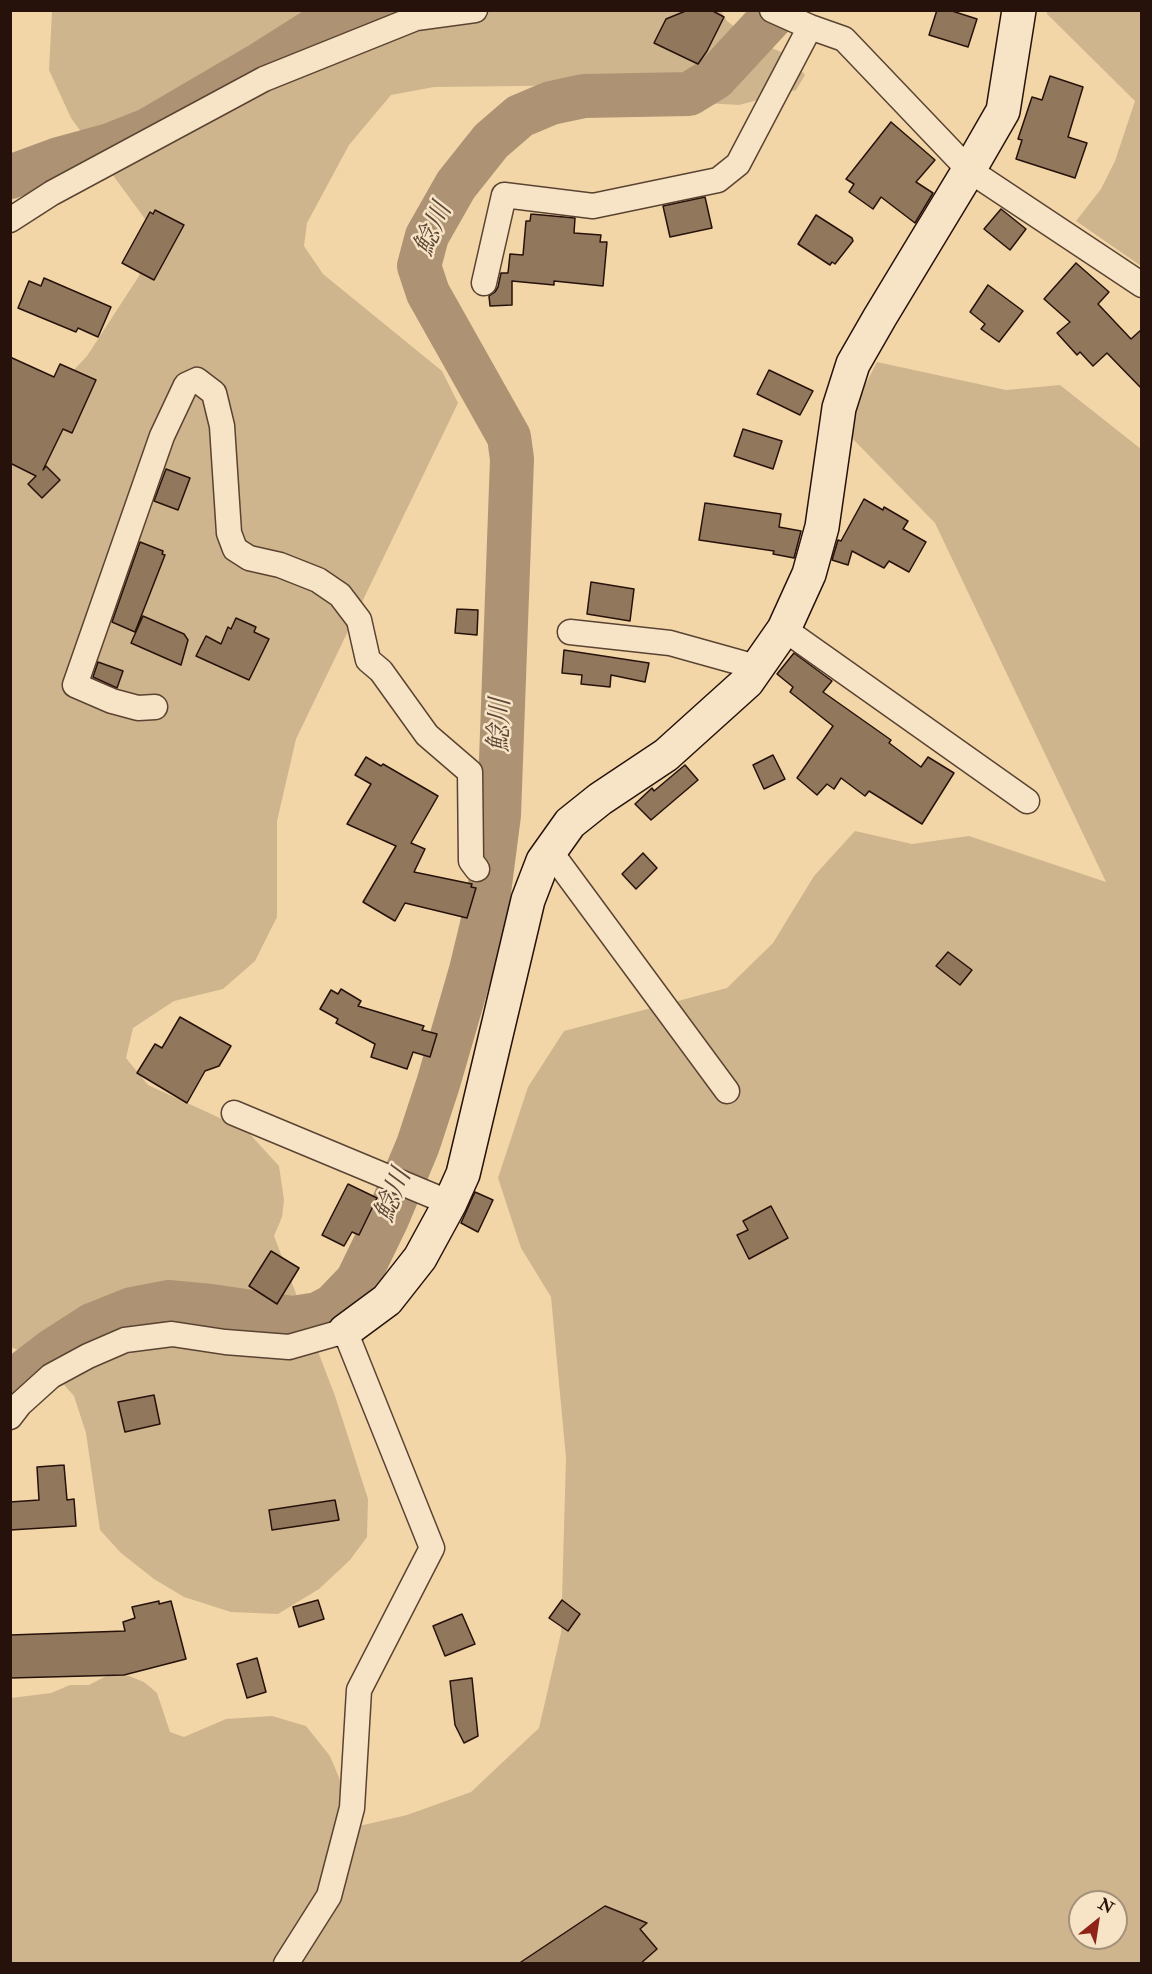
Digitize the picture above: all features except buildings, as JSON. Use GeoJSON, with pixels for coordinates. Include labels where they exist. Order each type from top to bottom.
{"type":"FeatureCollection","features":[{"type":"Feature","properties":{"kind":"street"},"geometry":{"type":"LineString","coordinates":[[10,220],[52,192],[264,79],[416,18],[475,10]]}},
{"type":"Feature","properties":{"kind":"street"},"geometry":{"type":"LineString","coordinates":[[10,1417],[20,1404],[51,1376],[125,1340],[172,1334],[225,1342],[289,1347],[345,1331],[387,1300],[420,1258],[463,1174],[528,900],[543,861],[570,823],[600,799],[666,755],[747,682],[784,629],[809,574],[822,527],[839,408],[853,364],[1003,111],[1019,10]]}},
{"type":"Feature","properties":{"kind":"street"},"geometry":{"type":"LineString","coordinates":[[484,283],[504,195],[593,206],[718,180],[738,164],[791,19],[844,39],[969,170],[1142,285]]}},
{"type":"Feature","properties":{"kind":"street"},"geometry":{"type":"LineString","coordinates":[[154,707],[138,708],[112,701],[75,685],[162,436],[186,385],[197,380],[214,393],[222,426],[229,533],[235,549],[249,558],[280,565],[318,580],[340,595],[359,620],[368,660],[381,671],[428,735],[470,772],[471,861],[477,869]]}},
{"type":"Feature","properties":{"kind":"street"},"geometry":{"type":"LineString","coordinates":[[784,629],[1027,801]]}},
{"type":"Feature","properties":{"kind":"street"},"geometry":{"type":"LineString","coordinates":[[570,632],[670,643],[756,667]]}},
{"type":"Feature","properties":{"kind":"street"},"geometry":{"type":"LineString","coordinates":[[550,851],[727,1091]]}},
{"type":"Feature","properties":{"kind":"street"},"geometry":{"type":"LineString","coordinates":[[234,1113],[450,1203]]}},
{"type":"Feature","properties":{"kind":"street"},"geometry":{"type":"LineString","coordinates":[[286,1964],[329,1896],[352,1809],[359,1690],[432,1548],[345,1331]]}},
{"type":"Feature","properties":{"kind":"shaded area"},"geometry":{"type":"Polygon","coordinates":[[[52,11],[721,11],[727,21],[751,39],[788,55],[805,75],[796,90],[739,105],[638,99],[604,85],[434,87],[391,95],[349,145],[307,223],[304,246],[323,274],[442,371],[458,403],[296,739],[277,821],[277,917],[255,961],[223,989],[174,1001],[133,1028],[126,1058],[148,1085],[246,1130],[279,1166],[284,1200],[282,1217],[274,1236],[335,1396],[368,1499],[367,1537],[350,1560],[319,1589],[278,1614],[231,1612],[184,1597],[154,1579],[121,1553],[100,1530],[86,1433],[74,1396],[42,1360],[11,1347],[10,381],[54,391],[87,356],[139,276],[148,223],[71,118],[49,70],[52,11]]]}},
{"type":"Feature","properties":{"kind":"shaded area"},"geometry":{"type":"Polygon","coordinates":[[[1047,11],[1141,11],[1141,266],[1076,221],[1101,189],[1115,161],[1135,101],[1047,14],[1047,11]]]}},
{"type":"Feature","properties":{"kind":"shaded area"},"geometry":{"type":"Polygon","coordinates":[[[877,362],[1006,390],[1060,385],[1141,449],[1141,1963],[11,1964],[11,1698],[51,1693],[70,1685],[89,1685],[112,1673],[144,1682],[157,1693],[170,1732],[184,1737],[226,1719],[272,1716],[306,1726],[330,1756],[359,1826],[407,1815],[471,1792],[539,1728],[561,1633],[566,1458],[551,1297],[521,1248],[498,1178],[528,1087],[564,1031],[727,988],[773,943],[814,876],[855,831],[912,844],[969,836],[1106,882],[935,523],[850,436],[859,397],[877,362]]]}},
{"type":"Feature","properties":{"kind":"waterway"},"geometry":{"type":"LineString","coordinates":[[10,177],[59,159],[110,145],[148,130],[330,20],[370,15],[380,10]]}},
{"type":"Feature","properties":{"kind":"waterway","name":"鯰川"},"geometry":{"type":"LineString","coordinates":[[10,1383],[53,1350],[92,1325],[132,1309],[168,1302],[293,1318],[318,1314],[333,1306],[357,1281],[387,1219],[418,1145],[438,1084],[471,970],[488,900],[499,815],[512,459],[509,437],[428,293],[419,266],[427,236],[456,185],[491,141],[520,116],[551,103],[584,96],[689,94],[715,78],[778,10]]}}]}
